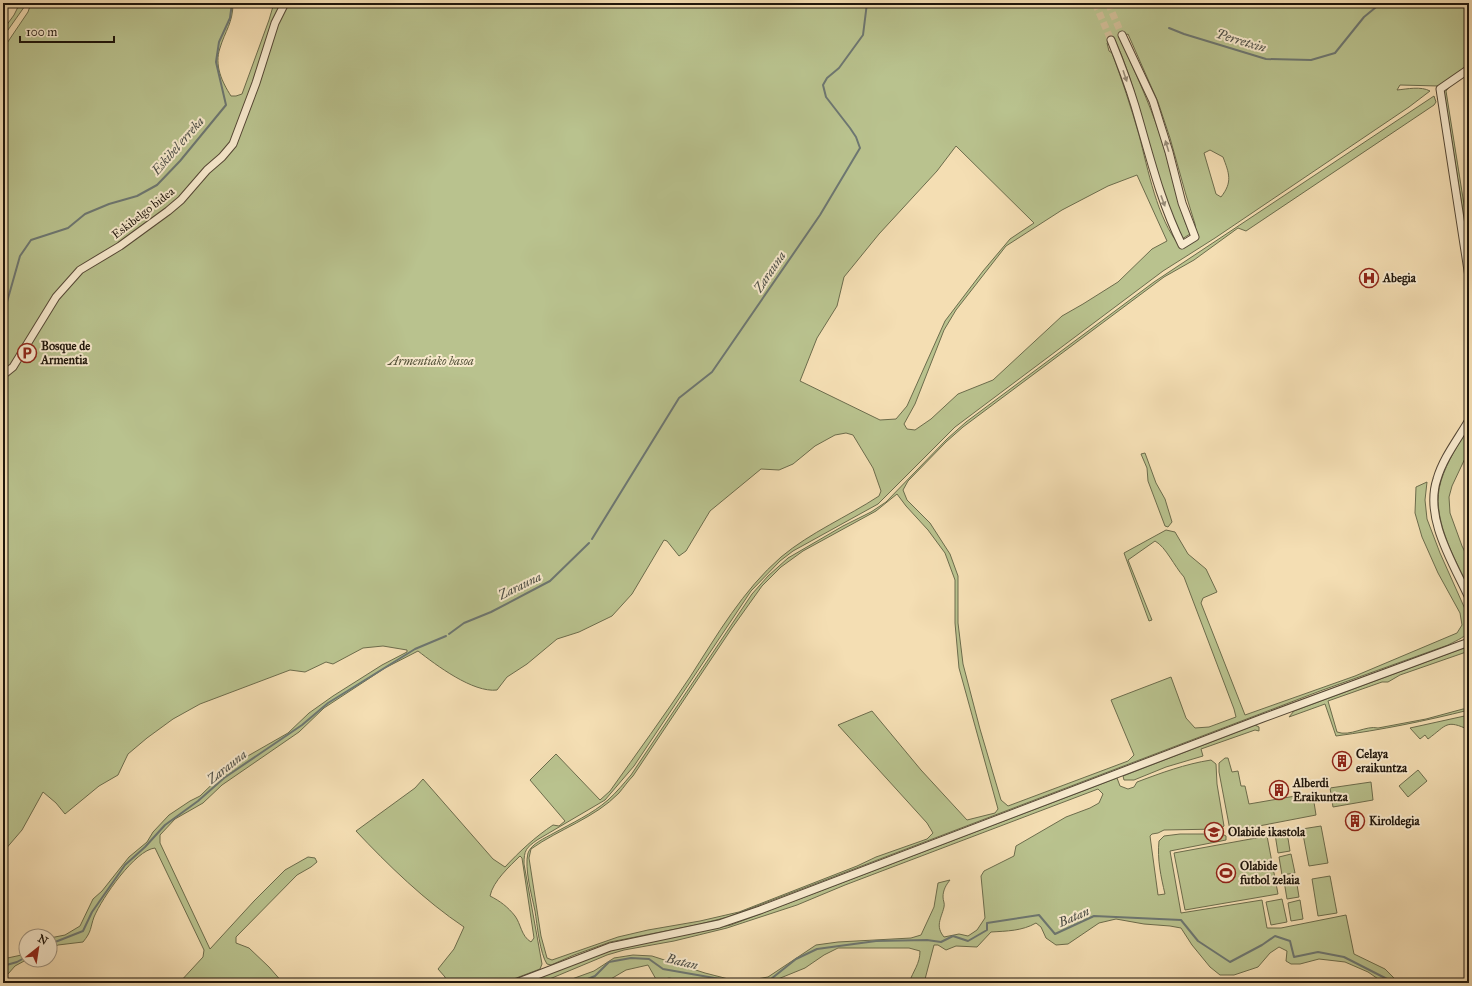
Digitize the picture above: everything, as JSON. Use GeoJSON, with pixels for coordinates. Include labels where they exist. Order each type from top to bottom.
{"type":"FeatureCollection","features":[{"type":"Feature","properties":{"kind":"street","name":"Eskibelgo bidea"},"geometry":{"type":"LineString","coordinates":[[3,375],[12,367],[56,297],[80,270],[120,246],[168,211],[181,200],[207,170],[222,157],[233,144],[256,83],[275,23],[285,3]]}},
{"type":"Feature","properties":{"kind":"street"},"geometry":{"type":"LineString","coordinates":[[1111,40],[1131,92],[1160,193],[1171,224],[1182,245],[1195,237],[1182,203],[1169,152],[1153,102],[1122,36]]}},
{"type":"Feature","properties":{"kind":"street"},"geometry":{"type":"LineString","coordinates":[[1469,69],[1440,89],[1469,276]]}},
{"type":"Feature","properties":{"kind":"street"},"geometry":{"type":"LineString","coordinates":[[1469,420],[1439,472],[1435,484],[1433,499],[1436,523],[1469,598]]}},
{"type":"Feature","properties":{"kind":"street"},"geometry":{"type":"LineString","coordinates":[[516,983],[610,947],[719,924],[760,910],[1263,718],[1469,642]]}},
{"type":"Feature","properties":{"kind":"green space"},"geometry":{"type":"Polygon","coordinates":[[[20,3],[27,3],[3,37],[3,30],[14,15],[20,3]]]}},
{"type":"Feature","properties":{"kind":"green space","name":"Armentiako basoa"},"geometry":{"type":"Polygon","coordinates":[[[31,3],[233,3],[232,16],[218,54],[218,67],[222,79],[231,96],[236,96],[242,94],[274,3],[1157,3],[1161,6],[1191,7],[1201,3],[1469,3],[1469,65],[1438,86],[1400,85],[1397,90],[1418,88],[1430,91],[1409,107],[1215,238],[1163,271],[955,427],[878,504],[793,551],[780,561],[751,591],[634,766],[605,800],[537,840],[526,850],[524,855],[524,864],[542,964],[540,969],[503,983],[443,983],[446,981],[445,977],[438,969],[454,949],[464,927],[435,906],[407,882],[356,831],[415,788],[423,779],[493,859],[505,867],[540,834],[553,825],[559,826],[565,821],[530,780],[556,754],[600,800],[610,791],[680,692],[731,614],[767,570],[781,557],[804,540],[879,496],[881,491],[873,468],[853,435],[846,433],[835,435],[815,446],[793,464],[779,470],[761,469],[710,511],[686,551],[679,556],[667,541],[664,540],[632,594],[612,616],[579,632],[557,639],[527,664],[507,677],[497,690],[487,690],[466,683],[418,651],[385,668],[324,708],[299,732],[222,785],[203,803],[175,819],[160,835],[160,843],[210,949],[285,870],[308,857],[315,858],[317,862],[297,875],[236,937],[236,943],[249,948],[283,983],[179,983],[203,957],[204,950],[155,848],[138,857],[120,876],[104,898],[83,942],[58,945],[58,936],[65,935],[80,926],[93,899],[102,891],[129,857],[147,842],[153,832],[169,815],[200,796],[232,765],[288,733],[309,713],[333,696],[382,665],[407,652],[407,650],[383,646],[363,648],[333,664],[326,662],[305,672],[290,670],[200,704],[173,719],[147,738],[128,754],[118,775],[99,786],[65,814],[56,803],[43,792],[22,830],[4,851],[3,856],[3,49],[28,12],[31,3]],[[1128,34],[1120,38],[1156,123],[1181,210],[1190,234],[1182,239],[1162,188],[1129,74],[1115,40],[1107,43],[1130,104],[1159,208],[1172,235],[1180,246],[1197,237],[1195,224],[1158,102],[1128,34]],[[956,146],[937,171],[879,234],[844,277],[837,306],[817,338],[800,381],[880,420],[896,419],[907,406],[945,321],[983,271],[1010,239],[1034,223],[956,146]],[[1210,150],[1204,153],[1216,194],[1221,197],[1227,187],[1229,177],[1227,168],[1223,157],[1210,150]],[[1137,175],[1108,186],[1062,210],[1006,246],[956,310],[944,330],[915,404],[904,424],[907,429],[915,430],[931,419],[958,394],[993,380],[1062,316],[1118,282],[1152,249],[1167,241],[1137,175]],[[520,856],[498,879],[490,896],[504,904],[517,919],[525,937],[531,942],[534,938],[522,858],[520,856]]]}},
{"type":"Feature","properties":{"kind":"green space"},"geometry":{"type":"Polygon","coordinates":[[[1451,85],[1446,91],[1469,236],[1469,251],[1444,92],[1445,88],[1451,85]]]}},
{"type":"Feature","properties":{"kind":"green space"},"geometry":{"type":"Polygon","coordinates":[[[1434,96],[1436,102],[1434,105],[1246,231],[1238,228],[1194,260],[1164,277],[963,427],[946,442],[908,481],[903,490],[907,500],[930,523],[950,554],[958,576],[958,623],[963,664],[1001,800],[1008,806],[1128,761],[1134,755],[1111,700],[1171,677],[1186,718],[1195,728],[1209,727],[1236,717],[1184,577],[1163,548],[1155,541],[1128,560],[1152,620],[1149,621],[1124,553],[1166,530],[1175,532],[1188,554],[1206,569],[1217,592],[1203,598],[1201,603],[1245,715],[1355,676],[1457,633],[1462,625],[1460,613],[1438,573],[1422,537],[1415,513],[1416,487],[1427,482],[1425,500],[1427,519],[1440,553],[1465,609],[1469,609],[1468,632],[1461,638],[1448,645],[1320,691],[728,917],[610,942],[551,965],[547,964],[541,946],[529,882],[527,866],[528,853],[532,847],[539,842],[595,810],[620,788],[631,775],[752,594],[768,576],[788,558],[843,526],[871,512],[886,502],[947,439],[966,422],[1154,282],[1434,96]],[[897,494],[876,511],[803,551],[781,567],[762,586],[732,628],[633,776],[619,793],[609,802],[588,816],[531,849],[529,858],[541,936],[547,958],[552,960],[618,937],[739,912],[857,866],[876,857],[927,839],[933,833],[927,823],[838,725],[872,711],[921,770],[967,820],[995,813],[998,809],[959,668],[955,623],[955,580],[945,553],[928,530],[897,494]]]}},
{"type":"Feature","properties":{"kind":"green space"},"geometry":{"type":"Polygon","coordinates":[[[1469,426],[1469,450],[1452,486],[1449,497],[1450,513],[1462,546],[1469,560],[1469,588],[1445,536],[1441,522],[1438,494],[1446,466],[1469,426]]]}},
{"type":"Feature","properties":{"kind":"green space"},"geometry":{"type":"Polygon","coordinates":[[[1145,453],[1156,483],[1165,499],[1172,522],[1168,527],[1165,526],[1148,481],[1147,468],[1141,454],[1145,453]]]}},
{"type":"Feature","properties":{"kind":"green space"},"geometry":{"type":"Polygon","coordinates":[[[1469,647],[1469,651],[1400,675],[1388,682],[1382,682],[1328,701],[1337,732],[1342,733],[1426,719],[1463,709],[1469,710],[1403,725],[1336,736],[1325,704],[1289,717],[1294,711],[1469,647]]]}},
{"type":"Feature","properties":{"kind":"green space"},"geometry":{"type":"Polygon","coordinates":[[[1469,715],[1469,730],[1451,724],[1443,727],[1428,739],[1425,735],[1420,739],[1410,728],[1469,715]]]}},
{"type":"Feature","properties":{"kind":"green space"},"geometry":{"type":"Polygon","coordinates":[[[1255,725],[1259,727],[1259,731],[1255,730],[1201,749],[1203,756],[1166,767],[1134,780],[1124,780],[1123,776],[1255,725]]]}},
{"type":"Feature","properties":{"kind":"green space"},"geometry":{"type":"Polygon","coordinates":[[[1225,758],[1228,758],[1232,772],[1238,771],[1241,786],[1245,786],[1249,804],[1307,794],[1308,797],[1313,796],[1316,815],[1233,831],[1230,830],[1219,772],[1219,763],[1225,758]]]}},
{"type":"Feature","properties":{"kind":"green space"},"geometry":{"type":"Polygon","coordinates":[[[1211,760],[1216,764],[1217,784],[1224,826],[1220,829],[1164,830],[1150,836],[1158,895],[1165,894],[1159,861],[1159,841],[1164,836],[1180,834],[1222,834],[1226,836],[1226,840],[1170,851],[1181,913],[1262,900],[1267,928],[1281,928],[1346,915],[1354,954],[1385,969],[1399,983],[1384,983],[1368,972],[1345,962],[1319,959],[1300,964],[1291,964],[1286,961],[1287,951],[1279,947],[1270,953],[1258,967],[1234,975],[1220,975],[1210,967],[1192,945],[1181,928],[1116,919],[1099,923],[1068,944],[1056,945],[1046,938],[1041,927],[1036,923],[1020,929],[991,932],[977,947],[956,946],[946,950],[938,945],[934,945],[924,983],[909,983],[918,964],[920,951],[909,948],[838,948],[824,955],[805,968],[778,979],[775,983],[695,983],[669,978],[657,981],[648,965],[626,970],[604,983],[570,983],[572,979],[594,971],[614,958],[633,955],[652,956],[705,973],[740,982],[768,977],[816,945],[838,942],[911,938],[921,935],[934,907],[938,883],[950,880],[946,886],[943,897],[944,906],[939,926],[941,933],[944,937],[959,934],[968,936],[977,930],[985,918],[981,876],[984,871],[1014,856],[1016,846],[1066,817],[1099,803],[1103,794],[1098,789],[845,885],[797,905],[727,928],[674,941],[624,950],[607,955],[540,983],[525,983],[593,956],[627,946],[731,925],[1117,778],[1120,786],[1128,789],[1134,787],[1137,782],[1164,772],[1211,760]]]}},
{"type":"Feature","properties":{"kind":"green space"},"geometry":{"type":"Polygon","coordinates":[[[1418,770],[1427,781],[1408,797],[1399,786],[1418,770]]]}},
{"type":"Feature","properties":{"kind":"green space"},"geometry":{"type":"Polygon","coordinates":[[[1371,782],[1373,800],[1333,807],[1330,788],[1371,782]]]}},
{"type":"Feature","properties":{"kind":"green space"},"geometry":{"type":"Polygon","coordinates":[[[1321,826],[1328,863],[1309,866],[1302,829],[1321,826]]]}},
{"type":"Feature","properties":{"kind":"green space"},"geometry":{"type":"Polygon","coordinates":[[[1287,832],[1290,851],[1278,853],[1275,834],[1287,832]]]}},
{"type":"Feature","properties":{"kind":"green space","name":"Olabide futbol zelaia"},"geometry":{"type":"Polygon","coordinates":[[[1267,836],[1278,894],[1185,910],[1174,853],[1267,836]]]}},
{"type":"Feature","properties":{"kind":"green space"},"geometry":{"type":"Polygon","coordinates":[[[1291,854],[1295,873],[1282,875],[1279,857],[1291,854]]]}},
{"type":"Feature","properties":{"kind":"green space"},"geometry":{"type":"Polygon","coordinates":[[[1330,876],[1337,913],[1318,916],[1312,879],[1330,876]]]}},
{"type":"Feature","properties":{"kind":"green space"},"geometry":{"type":"Polygon","coordinates":[[[1296,878],[1299,897],[1287,899],[1284,881],[1296,878]]]}},
{"type":"Feature","properties":{"kind":"green space"},"geometry":{"type":"Polygon","coordinates":[[[1282,899],[1287,922],[1271,925],[1266,902],[1282,899]]]}},
{"type":"Feature","properties":{"kind":"green space"},"geometry":{"type":"Polygon","coordinates":[[[1300,900],[1303,919],[1291,921],[1288,903],[1300,900]]]}},
{"type":"Feature","properties":{"kind":"green space"},"geometry":{"type":"Polygon","coordinates":[[[18,956],[18,964],[8,974],[3,973],[3,959],[18,956]]]}},
{"type":"Feature","properties":{"kind":"waterway","name":"Eskibel erreka"},"geometry":{"type":"LineString","coordinates":[[3,316],[20,256],[31,240],[68,228],[85,214],[109,204],[137,196],[157,185],[180,161],[226,105],[216,62],[219,42],[230,18],[232,3]]}},
{"type":"Feature","properties":{"kind":"waterway","name":"Zarauna"},"geometry":{"type":"LineString","coordinates":[[592,539],[679,398],[712,372],[820,215],[860,148],[856,137],[826,97],[823,85],[827,78],[839,68],[863,35],[867,3]]}},
{"type":"Feature","properties":{"kind":"waterway","name":"Perretxin"},"geometry":{"type":"LineString","coordinates":[[1169,28],[1266,59],[1311,60],[1335,53],[1364,17],[1381,3]]}},
{"type":"Feature","properties":{"kind":"waterway","name":"Zarauna"},"geometry":{"type":"LineString","coordinates":[[449,634],[464,623],[491,612],[550,581],[589,543]]}},
{"type":"Feature","properties":{"kind":"waterway","name":"Zarauna"},"geometry":{"type":"LineString","coordinates":[[58,941],[83,931],[92,912],[125,865],[145,847],[165,825],[198,801],[224,778],[302,725],[328,703],[415,649],[446,636]]}},
{"type":"Feature","properties":{"kind":"waterway","name":"Batan"},"geometry":{"type":"LineString","coordinates":[[752,983],[771,979],[796,959],[817,949],[876,941],[927,940],[941,942],[953,936],[968,941],[987,930],[987,923],[1039,915],[1055,934],[1094,916],[1181,920],[1198,941],[1230,962],[1262,945],[1275,936],[1290,941],[1294,957],[1318,952],[1344,957],[1393,983]]}},
{"type":"Feature","properties":{"kind":"waterway","name":"Batan"},"geometry":{"type":"LineString","coordinates":[[578,983],[595,976],[609,962],[631,958],[649,959],[663,969],[743,983]]}},
{"type":"Feature","properties":{"kind":"waterway","name":"Zarauna"},"geometry":{"type":"LineString","coordinates":[[3,966],[18,961]]}},
{"type":"Feature","properties":{"kind":"tunnel"},"geometry":{"type":"LineString","coordinates":[[1095,3],[1111,40]]}},
{"type":"Feature","properties":{"kind":"tunnel"},"geometry":{"type":"LineString","coordinates":[[1108,3],[1122,35]]}},
{"type":"Feature","properties":{"kind":"place","name":"Abegia"},"geometry":{"type":"Point","coordinates":[1369,278]}},
{"type":"Feature","properties":{"kind":"place","name":"Bosque de Armentia"},"geometry":{"type":"Point","coordinates":[27,353]}},
{"type":"Feature","properties":{"kind":"place","name":"Celaya eraikuntza"},"geometry":{"type":"Point","coordinates":[1342,761]}},
{"type":"Feature","properties":{"kind":"place","name":"Alberdi Eraikuntza"},"geometry":{"type":"Point","coordinates":[1279,790]}},
{"type":"Feature","properties":{"kind":"place","name":"Kiroldegia"},"geometry":{"type":"Point","coordinates":[1355,821]}},
{"type":"Feature","properties":{"kind":"place","name":"Olabide ikastola"},"geometry":{"type":"Point","coordinates":[1214,832]}},
{"type":"Feature","properties":{"kind":"place","name":"Olabide futbol zelaia"},"geometry":{"type":"Point","coordinates":[1226,873]}}]}
